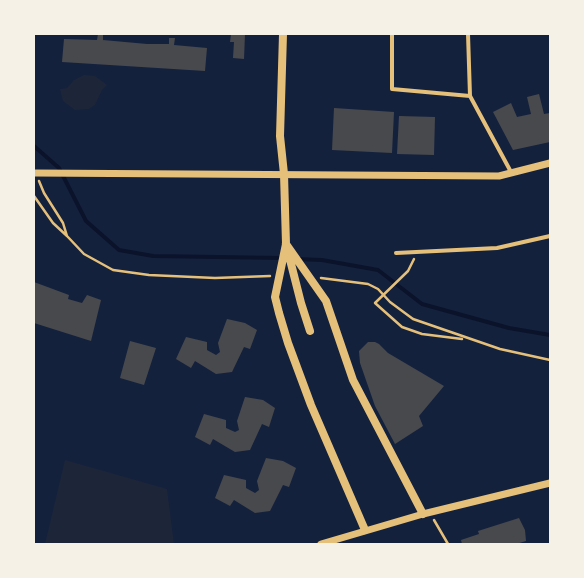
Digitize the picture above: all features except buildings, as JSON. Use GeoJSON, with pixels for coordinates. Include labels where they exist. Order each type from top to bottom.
{"type":"FeatureCollection","features":[{"type":"Feature","properties":{"kind":"main road"},"geometry":{"type":"LineString","coordinates":[[283,34],[280,136],[284,174],[286,244],[276,297],[288,343],[309,398],[365,530]]}},
{"type":"Feature","properties":{"kind":"main road"},"geometry":{"type":"LineString","coordinates":[[286,244],[326,301],[353,380],[426,513]]}},
{"type":"Feature","properties":{"kind":"main road"},"geometry":{"type":"LineString","coordinates":[[286,244],[301,303],[310,330]]}},
{"type":"Feature","properties":{"kind":"street"},"geometry":{"type":"LineString","coordinates":[[392,34],[392,89],[470,96]]}},
{"type":"Feature","properties":{"kind":"street"},"geometry":{"type":"LineString","coordinates":[[468,34],[470,96],[511,172]]}},
{"type":"Feature","properties":{"kind":"street"},"geometry":{"type":"LineString","coordinates":[[35,173],[499,176],[550,163]]}},
{"type":"Feature","properties":{"kind":"street"},"geometry":{"type":"LineString","coordinates":[[396,253],[497,248],[550,236]]}},
{"type":"Feature","properties":{"kind":"street"},"geometry":{"type":"LineString","coordinates":[[321,544],[426,513],[550,483]]}},
{"type":"Feature","properties":{"kind":"path"},"geometry":{"type":"LineString","coordinates":[[34,196],[53,223],[67,236]]}},
{"type":"Feature","properties":{"kind":"path"},"geometry":{"type":"LineString","coordinates":[[408,271],[375,303],[402,327],[422,334],[467,339]]}},
{"type":"Feature","properties":{"kind":"path"},"geometry":{"type":"LineString","coordinates":[[426,513],[448,544]]}},
{"type":"Feature","properties":{"kind":"shaded area"},"geometry":{"type":"Polygon","coordinates":[[[84,75],[95,76],[107,85],[102,90],[95,105],[89,109],[75,110],[63,101],[60,89],[67,88],[74,80],[84,75]]]}},
{"type":"Feature","properties":{"kind":"shaded area"},"geometry":{"type":"Polygon","coordinates":[[[65,460],[167,489],[174,544],[45,544],[65,460]]]}},
{"type":"Feature","properties":{"kind":"waterway"},"geometry":{"type":"LineString","coordinates":[[34,146],[59,168],[86,221],[119,250],[153,256],[284,258]]}},
{"type":"Feature","properties":{"kind":"waterway"},"geometry":{"type":"LineString","coordinates":[[297,259],[322,260],[378,270],[422,304],[509,328],[550,335]]}}]}
